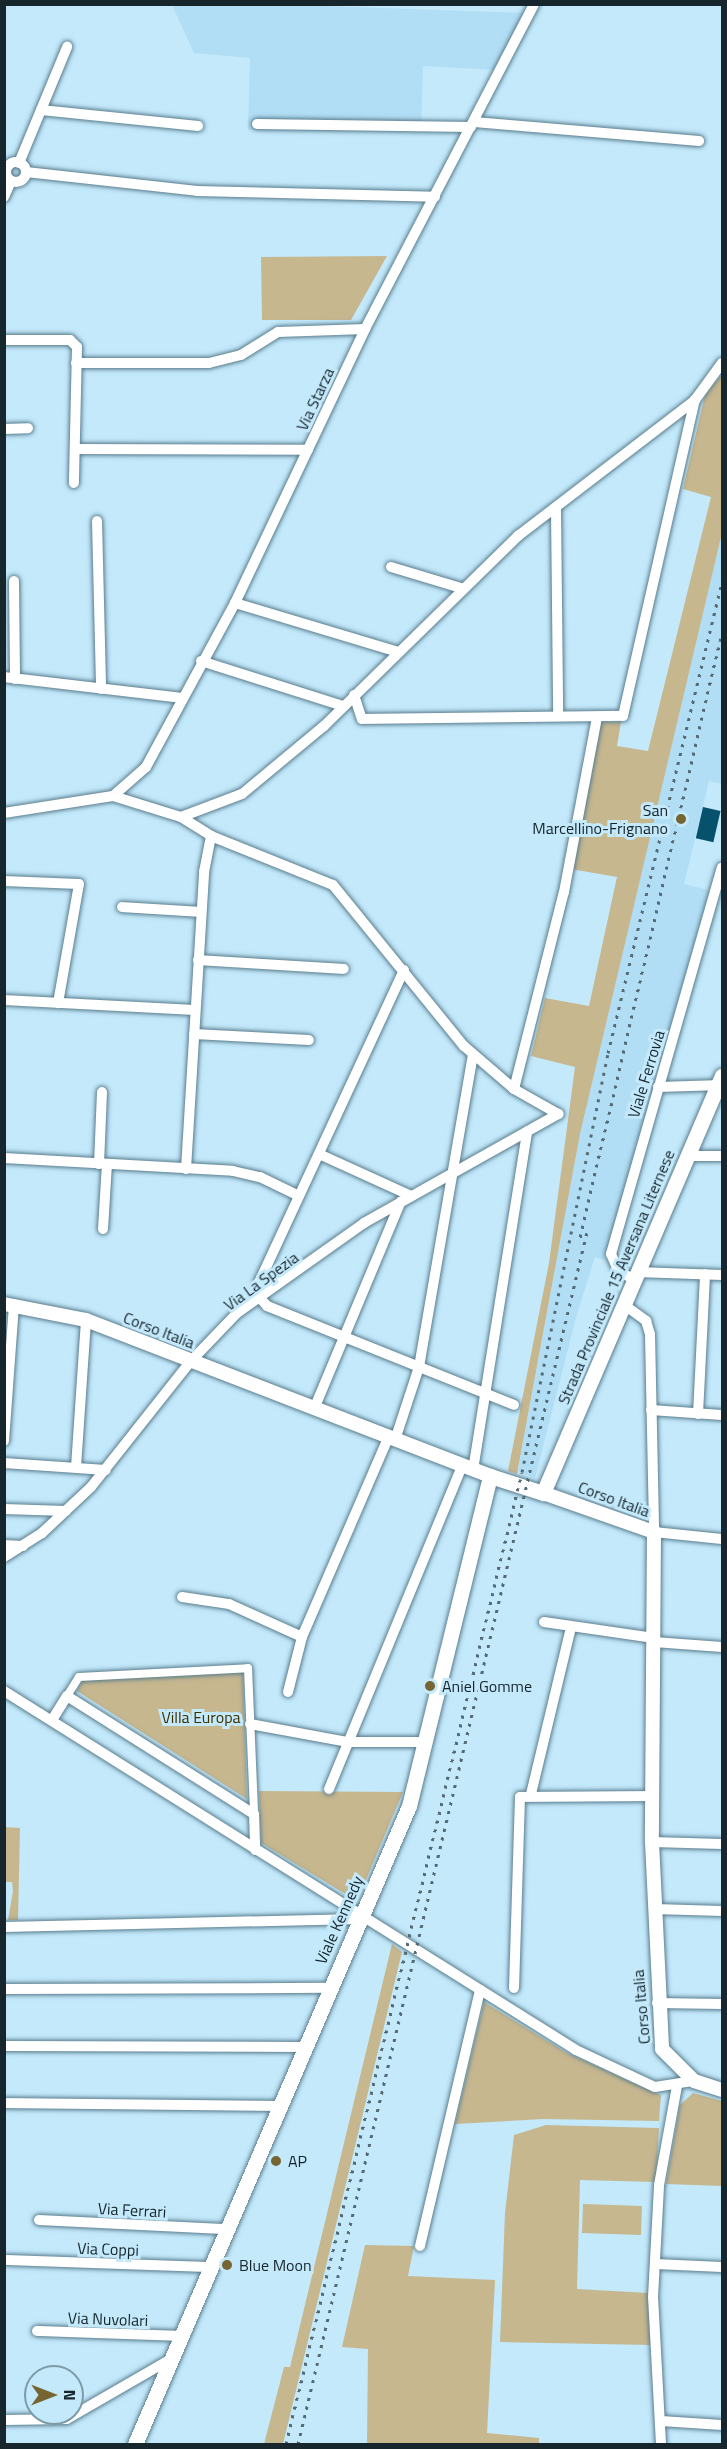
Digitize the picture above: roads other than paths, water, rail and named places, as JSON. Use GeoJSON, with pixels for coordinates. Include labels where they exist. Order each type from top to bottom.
{"type":"FeatureCollection","features":[{"type":"Feature","properties":{"kind":"main road","name":"Strada Provinciale 15 Aversana Liternese"},"geometry":{"type":"LineString","coordinates":[[543,1492],[721,1082]]}},
{"type":"Feature","properties":{"kind":"main road","name":"Corso Italia"},"geometry":{"type":"LineString","coordinates":[[490,1476],[543,1492]]}},
{"type":"Feature","properties":{"kind":"main road","name":"Viale Kennedy"},"geometry":{"type":"LineString","coordinates":[[135,2445],[223,2229],[409,1806],[427,1742],[490,1476]]}},
{"type":"Feature","properties":{"kind":"street","name":"Via Starza"},"geometry":{"type":"LineString","coordinates":[[113,796],[137,781],[201,661],[235,603],[365,329],[534,4]]}},
{"type":"Feature","properties":{"kind":"street"},"geometry":{"type":"LineString","coordinates":[[11,182],[5,171],[19,163],[67,47]]}},
{"type":"Feature","properties":{"kind":"street"},"geometry":{"type":"LineString","coordinates":[[41,110],[198,126]]}},
{"type":"Feature","properties":{"kind":"street"},"geometry":{"type":"LineString","coordinates":[[256,124],[472,124],[699,141]]}},
{"type":"Feature","properties":{"kind":"street"},"geometry":{"type":"LineString","coordinates":[[19,163],[26,172],[197,191],[435,197]]}},
{"type":"Feature","properties":{"kind":"street"},"geometry":{"type":"LineString","coordinates":[[11,182],[22,181],[26,172]]}},
{"type":"Feature","properties":{"kind":"street"},"geometry":{"type":"LineString","coordinates":[[4,197],[11,182]]}},
{"type":"Feature","properties":{"kind":"street"},"geometry":{"type":"LineString","coordinates":[[76,363],[209,363],[241,355],[279,332],[365,329]]}},
{"type":"Feature","properties":{"kind":"street"},"geometry":{"type":"LineString","coordinates":[[4,340],[70,340],[77,346],[74,483]]}},
{"type":"Feature","properties":{"kind":"street"},"geometry":{"type":"LineString","coordinates":[[181,817],[242,794],[343,706],[461,588],[556,508],[695,400],[723,363]]}},
{"type":"Feature","properties":{"kind":"street"},"geometry":{"type":"LineString","coordinates":[[354,695],[357,716],[362,719],[623,716],[626,711],[695,400]]}},
{"type":"Feature","properties":{"kind":"street"},"geometry":{"type":"LineString","coordinates":[[4,429],[28,428]]}},
{"type":"Feature","properties":{"kind":"street"},"geometry":{"type":"LineString","coordinates":[[75,449],[308,450]]}},
{"type":"Feature","properties":{"kind":"street"},"geometry":{"type":"LineString","coordinates":[[556,508],[558,716]]}},
{"type":"Feature","properties":{"kind":"street"},"geometry":{"type":"LineString","coordinates":[[97,521],[101,689]]}},
{"type":"Feature","properties":{"kind":"street"},"geometry":{"type":"LineString","coordinates":[[391,567],[461,588]]}},
{"type":"Feature","properties":{"kind":"street"},"geometry":{"type":"LineString","coordinates":[[14,581],[10,678],[182,698]]}},
{"type":"Feature","properties":{"kind":"street"},"geometry":{"type":"LineString","coordinates":[[235,603],[398,652]]}},
{"type":"Feature","properties":{"kind":"street"},"geometry":{"type":"LineString","coordinates":[[201,661],[343,706]]}},
{"type":"Feature","properties":{"kind":"street"},"geometry":{"type":"LineString","coordinates":[[4,813],[113,796],[181,817],[212,836],[333,885],[473,1055],[514,1089],[564,892],[597,717]]}},
{"type":"Feature","properties":{"kind":"street"},"geometry":{"type":"LineString","coordinates":[[186,1169],[201,912],[212,836]]}},
{"type":"Feature","properties":{"kind":"street","name":"Viale Ferrovia"},"geometry":{"type":"LineString","coordinates":[[636,1276],[619,1272],[611,1254],[723,868]]}},
{"type":"Feature","properties":{"kind":"street"},"geometry":{"type":"LineString","coordinates":[[4,881],[79,884],[58,1003]]}},
{"type":"Feature","properties":{"kind":"street"},"geometry":{"type":"LineString","coordinates":[[122,907],[201,912]]}},
{"type":"Feature","properties":{"kind":"street"},"geometry":{"type":"LineString","coordinates":[[198,960],[344,969]]}},
{"type":"Feature","properties":{"kind":"street"},"geometry":{"type":"LineString","coordinates":[[404,970],[258,1282],[259,1297],[267,1306],[514,1405]]}},
{"type":"Feature","properties":{"kind":"street"},"geometry":{"type":"LineString","coordinates":[[4,1000],[195,1010]]}},
{"type":"Feature","properties":{"kind":"street"},"geometry":{"type":"LineString","coordinates":[[194,1034],[309,1040]]}},
{"type":"Feature","properties":{"kind":"street"},"geometry":{"type":"LineString","coordinates":[[288,1692],[302,1637],[391,1439],[419,1367],[456,1169],[473,1055]]}},
{"type":"Feature","properties":{"kind":"street"},"geometry":{"type":"LineString","coordinates":[[658,1087],[721,1082]]}},
{"type":"Feature","properties":{"kind":"street","name":"Via La Spezia"},"geometry":{"type":"LineString","coordinates":[[4,1557],[23,1546],[66,1511],[106,1470],[191,1361],[259,1297],[405,1198],[558,1114],[514,1089]]}},
{"type":"Feature","properties":{"kind":"street"},"geometry":{"type":"LineString","coordinates":[[102,1092],[103,1229]]}},
{"type":"Feature","properties":{"kind":"street"},"geometry":{"type":"LineString","coordinates":[[329,1789],[467,1468],[485,1393],[527,1131]]}},
{"type":"Feature","properties":{"kind":"street"},"geometry":{"type":"LineString","coordinates":[[314,1409],[343,1336],[405,1198],[319,1154]]}},
{"type":"Feature","properties":{"kind":"street"},"geometry":{"type":"LineString","coordinates":[[687,1156],[723,1156]]}},
{"type":"Feature","properties":{"kind":"street"},"geometry":{"type":"LineString","coordinates":[[4,1158],[186,1169],[260,1177],[299,1196]]}},
{"type":"Feature","properties":{"kind":"street"},"geometry":{"type":"LineString","coordinates":[[698,1414],[705,1274]]}},
{"type":"Feature","properties":{"kind":"street"},"geometry":{"type":"LineString","coordinates":[[636,1276],[723,1275]]}},
{"type":"Feature","properties":{"kind":"street"},"geometry":{"type":"LineString","coordinates":[[4,1441],[9,1304]]}},
{"type":"Feature","properties":{"kind":"street","name":"Corso Italia"},"geometry":{"type":"LineString","coordinates":[[9,1304],[86,1320],[490,1476]]}},
{"type":"Feature","properties":{"kind":"street"},"geometry":{"type":"LineString","coordinates":[[623,1304],[649,1326],[654,1532],[723,1539]]}},
{"type":"Feature","properties":{"kind":"street"},"geometry":{"type":"LineString","coordinates":[[76,1467],[86,1320]]}},
{"type":"Feature","properties":{"kind":"street"},"geometry":{"type":"LineString","coordinates":[[651,1410],[723,1415]]}},
{"type":"Feature","properties":{"kind":"street"},"geometry":{"type":"LineString","coordinates":[[4,1463],[106,1470]]}},
{"type":"Feature","properties":{"kind":"street","name":"Corso Italia"},"geometry":{"type":"LineString","coordinates":[[543,1492],[654,1532],[652,1842],[657,2003],[662,2049],[694,2081],[723,2090]]}},
{"type":"Feature","properties":{"kind":"street"},"geometry":{"type":"LineString","coordinates":[[4,1509],[66,1511]]}},
{"type":"Feature","properties":{"kind":"street"},"geometry":{"type":"LineString","coordinates":[[4,1545],[23,1546]]}},
{"type":"Feature","properties":{"kind":"street"},"geometry":{"type":"LineString","coordinates":[[182,1597],[229,1604],[302,1637]]}},
{"type":"Feature","properties":{"kind":"street"},"geometry":{"type":"LineString","coordinates":[[544,1622],[654,1640],[723,1647]]}},
{"type":"Feature","properties":{"kind":"street"},"geometry":{"type":"LineString","coordinates":[[531,1794],[571,1627]]}},
{"type":"Feature","properties":{"kind":"street"},"geometry":{"type":"LineString","coordinates":[[52,1720],[79,1677],[248,1668],[255,1850]]}},
{"type":"Feature","properties":{"kind":"street"},"geometry":{"type":"LineString","coordinates":[[4,1691],[360,1917],[640,2083],[677,2086],[694,2081]]}},
{"type":"Feature","properties":{"kind":"street"},"geometry":{"type":"LineString","coordinates":[[67,1696],[254,1814]]}},
{"type":"Feature","properties":{"kind":"street"},"geometry":{"type":"LineString","coordinates":[[250,1724],[348,1742],[427,1742]]}},
{"type":"Feature","properties":{"kind":"street"},"geometry":{"type":"LineString","coordinates":[[514,1988],[516,1803],[531,1794],[652,1796]]}},
{"type":"Feature","properties":{"kind":"street"},"geometry":{"type":"LineString","coordinates":[[652,1842],[723,1844]]}},
{"type":"Feature","properties":{"kind":"street"},"geometry":{"type":"LineString","coordinates":[[654,1909],[723,1911]]}},
{"type":"Feature","properties":{"kind":"street"},"geometry":{"type":"LineString","coordinates":[[4,1928],[360,1917]]}},
{"type":"Feature","properties":{"kind":"street"},"geometry":{"type":"LineString","coordinates":[[4,1989],[329,1988]]}},
{"type":"Feature","properties":{"kind":"street"},"geometry":{"type":"LineString","coordinates":[[420,2246],[480,1990]]}},
{"type":"Feature","properties":{"kind":"street"},"geometry":{"type":"LineString","coordinates":[[657,2003],[723,2004]]}},
{"type":"Feature","properties":{"kind":"street"},"geometry":{"type":"LineString","coordinates":[[4,2046],[303,2048]]}},
{"type":"Feature","properties":{"kind":"street"},"geometry":{"type":"LineString","coordinates":[[661,2445],[655,2264],[659,2185],[677,2086]]}},
{"type":"Feature","properties":{"kind":"street"},"geometry":{"type":"LineString","coordinates":[[4,2103],[278,2106]]}},
{"type":"Feature","properties":{"kind":"street","name":"Via Ferrari"},"geometry":{"type":"LineString","coordinates":[[39,2220],[223,2229]]}},
{"type":"Feature","properties":{"kind":"street","name":"Via Coppi"},"geometry":{"type":"LineString","coordinates":[[7,2260],[207,2267]]}},
{"type":"Feature","properties":{"kind":"street"},"geometry":{"type":"LineString","coordinates":[[655,2264],[723,2267]]}},
{"type":"Feature","properties":{"kind":"street","name":"Via Nuvolari"},"geometry":{"type":"LineString","coordinates":[[37,2331],[178,2336]]}},
{"type":"Feature","properties":{"kind":"street"},"geometry":{"type":"LineString","coordinates":[[4,2420],[67,2419],[169,2360]]}},
{"type":"Feature","properties":{"kind":"street"},"geometry":{"type":"LineString","coordinates":[[661,2421],[723,2425]]}},
{"type":"Feature","properties":{"kind":"railway"},"geometry":{"type":"LineString","coordinates":[[286,2444],[522,1472],[608,1053],[722,580]]}},
{"type":"Feature","properties":{"kind":"railway"},"geometry":{"type":"LineString","coordinates":[[580,1237],[722,632]]}},
{"type":"Feature","properties":{"kind":"railway"},"geometry":{"type":"LineString","coordinates":[[298,2444],[588,1228]]}},
{"type":"Feature","properties":{"kind":"place","name":"San Marcellino-Frignano"},"geometry":{"type":"Point","coordinates":[681,819]}},
{"type":"Feature","properties":{"kind":"place","name":"Aniel Gomme"},"geometry":{"type":"Point","coordinates":[430,1686]}},
{"type":"Feature","properties":{"kind":"place","name":"AP"},"geometry":{"type":"Point","coordinates":[276,2161]}},
{"type":"Feature","properties":{"kind":"place","name":"Blue Moon"},"geometry":{"type":"Point","coordinates":[227,2265]}},
{"type":"Feature","properties":{"kind":"park label","name":"Villa Europa"},"geometry":{"type":"Point","coordinates":[201,1717]}}]}
